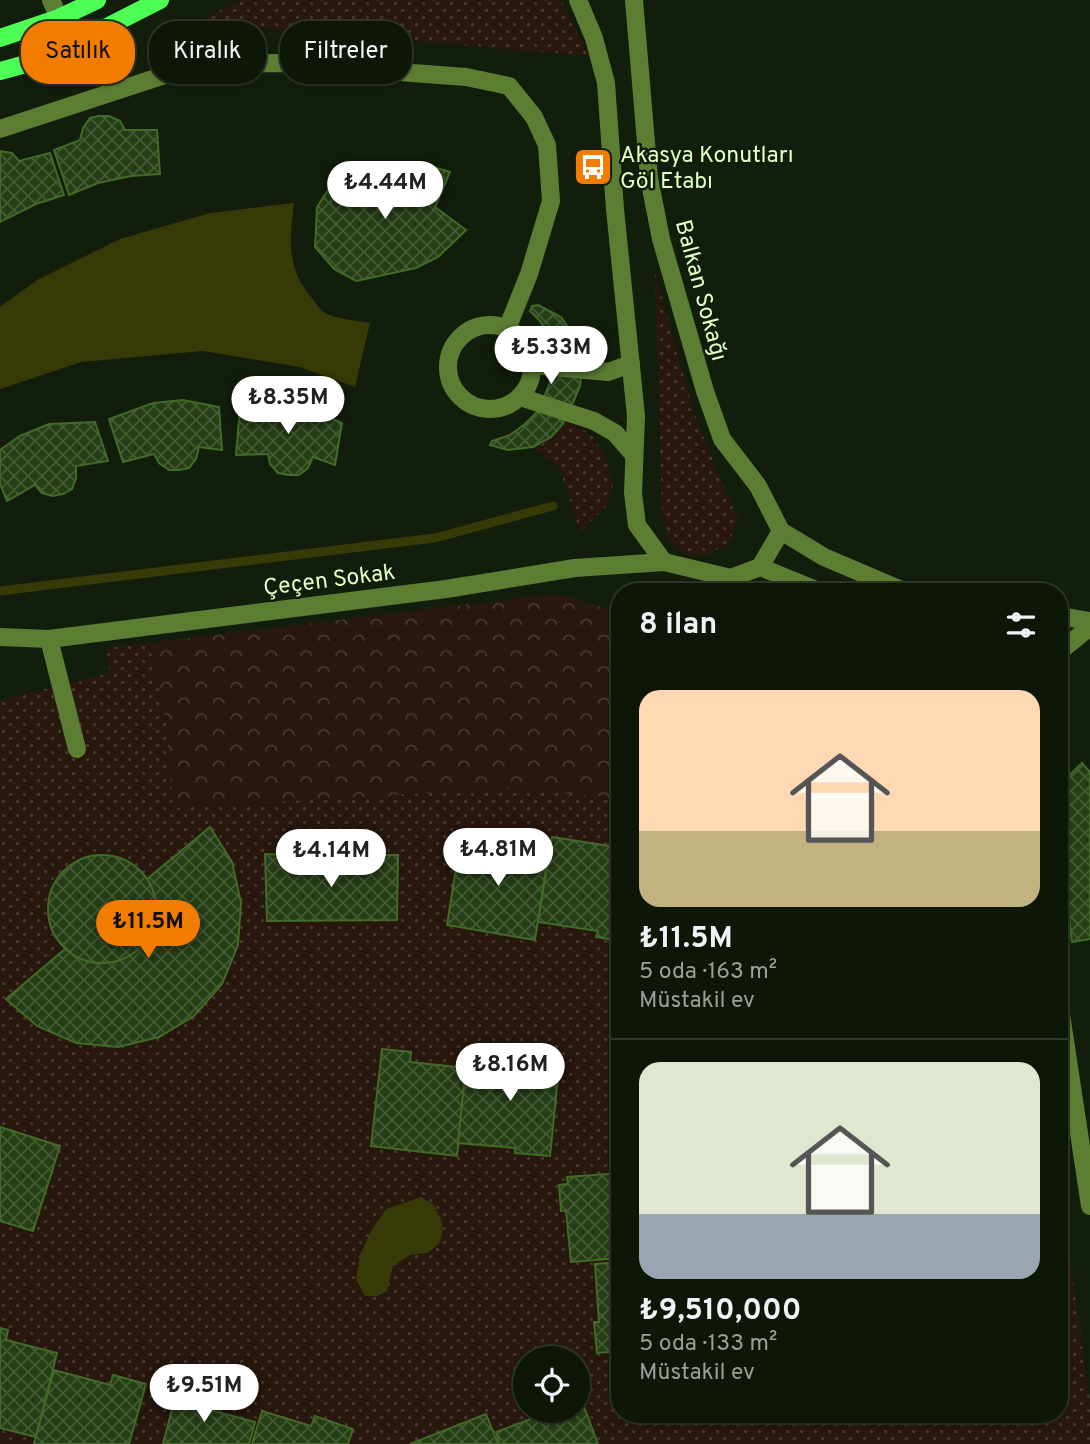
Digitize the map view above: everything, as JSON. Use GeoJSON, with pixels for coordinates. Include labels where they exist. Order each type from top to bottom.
{"type":"FeatureCollection","features":[{"type":"Feature","properties":{"kind":"main road"},"geometry":{"type":"LineString","coordinates":[[0,38],[59,18],[97,0]]}},
{"type":"Feature","properties":{"kind":"main road"},"geometry":{"type":"LineString","coordinates":[[0,71],[44,59],[160,0]]}},
{"type":"Feature","properties":{"kind":"street"},"geometry":{"type":"LineString","coordinates":[[51,0],[59,18]]}},
{"type":"Feature","properties":{"kind":"street"},"geometry":{"type":"LineString","coordinates":[[578,0],[594,38],[606,83],[615,209],[636,416],[633,493],[637,525],[664,562]]}},
{"type":"Feature","properties":{"kind":"street","name":"Balkan Sokağı"},"geometry":{"type":"LineString","coordinates":[[635,0],[649,178],[660,239],[722,439],[758,486],[781,531]]}},
{"type":"Feature","properties":{"kind":"street"},"geometry":{"type":"LineString","coordinates":[[0,129],[168,74],[211,64],[279,63],[466,77],[509,86],[534,117],[547,145],[551,201],[529,274],[507,329]]}},
{"type":"Feature","properties":{"kind":"street"},"geometry":{"type":"LineString","coordinates":[[493,325],[507,329],[524,343],[532,365],[531,376],[520,397],[509,405],[495,409],[482,409],[469,404],[458,395],[448,369],[456,342],[479,327],[493,325]]}},
{"type":"Feature","properties":{"kind":"street"},"geometry":{"type":"LineString","coordinates":[[532,365],[552,369],[608,372],[631,364]]}},
{"type":"Feature","properties":{"kind":"street"},"geometry":{"type":"LineString","coordinates":[[520,397],[594,421],[615,433],[634,455]]}},
{"type":"Feature","properties":{"kind":"street"},"geometry":{"type":"LineString","coordinates":[[799,583],[760,567],[781,531],[824,557],[885,583]]}},
{"type":"Feature","properties":{"kind":"street","name":"Çeçen Sokak"},"geometry":{"type":"LineString","coordinates":[[0,637],[49,639],[446,589],[575,568],[664,562],[731,578],[760,567]]}},
{"type":"Feature","properties":{"kind":"street"},"geometry":{"type":"LineString","coordinates":[[1068,617],[1090,621]]}},
{"type":"Feature","properties":{"kind":"street"},"geometry":{"type":"LineString","coordinates":[[1068,645],[1090,627]]}},
{"type":"Feature","properties":{"kind":"street"},"geometry":{"type":"LineString","coordinates":[[49,639],[77,749]]}},
{"type":"Feature","properties":{"kind":"street"},"geometry":{"type":"LineString","coordinates":[[1068,1061],[1090,1206]]}},
{"type":"Feature","properties":{"kind":"green space"},"geometry":{"type":"Polygon","coordinates":[[[241,0],[561,0],[589,56],[412,41],[412,21],[280,21],[280,29],[266,28],[266,21],[199,21],[241,0]]]}},
{"type":"Feature","properties":{"kind":"green space"},"geometry":{"type":"Polygon","coordinates":[[[655,272],[694,412],[739,519],[729,542],[707,556],[686,554],[668,540],[662,514],[655,272]]]}},
{"type":"Feature","properties":{"kind":"green space"},"geometry":{"type":"Polygon","coordinates":[[[568,419],[592,436],[605,455],[613,485],[606,507],[580,532],[559,467],[536,450],[568,419]]]}},
{"type":"Feature","properties":{"kind":"green space"},"geometry":{"type":"Polygon","coordinates":[[[555,594],[611,610],[611,1423],[1068,1423],[1068,1241],[1090,1404],[1090,1444],[0,1444],[0,700],[110,673],[106,648],[555,594]]]}},
{"type":"Feature","properties":{"kind":"green space"},"geometry":{"type":"Polygon","coordinates":[[[555,594],[611,610],[611,797],[507,788],[173,808],[166,723],[149,643],[555,594]]]}},
{"type":"Feature","properties":{"kind":"shaded area"},"geometry":{"type":"Polygon","coordinates":[[[294,203],[291,250],[301,282],[322,311],[345,319],[370,323],[355,387],[300,367],[203,351],[81,362],[0,389],[0,307],[37,280],[120,239],[210,213],[294,203]]]}},
{"type":"Feature","properties":{"kind":"shaded area"},"geometry":{"type":"Polygon","coordinates":[[[586,325],[594,327],[606,338],[606,349],[602,353],[592,354],[577,344],[577,332],[586,325]]]}},
{"type":"Feature","properties":{"kind":"shaded area"},"geometry":{"type":"Polygon","coordinates":[[[421,1197],[433,1204],[441,1219],[443,1230],[439,1244],[427,1253],[410,1255],[393,1266],[387,1291],[377,1296],[365,1296],[356,1279],[360,1255],[372,1229],[386,1209],[421,1197]]]}},
{"type":"Feature","properties":{"kind":"building"},"geometry":{"type":"Polygon","coordinates":[[[109,116],[120,121],[125,130],[157,130],[160,174],[131,176],[98,183],[69,195],[54,150],[80,140],[83,128],[90,118],[109,116]]]}},
{"type":"Feature","properties":{"kind":"building"},"geometry":{"type":"Polygon","coordinates":[[[0,151],[12,153],[19,161],[50,153],[64,195],[36,204],[0,222],[0,151]]]}},
{"type":"Feature","properties":{"kind":"building"},"geometry":{"type":"Polygon","coordinates":[[[388,164],[423,164],[450,172],[435,207],[466,230],[438,257],[416,268],[356,281],[334,269],[315,247],[317,207],[332,184],[388,164]]]}},
{"type":"Feature","properties":{"kind":"building"},"geometry":{"type":"Polygon","coordinates":[[[538,305],[561,317],[572,333],[579,357],[580,386],[569,412],[551,437],[533,447],[508,450],[490,445],[492,441],[510,435],[539,410],[550,382],[550,345],[541,322],[530,311],[532,306],[538,305]]]}},
{"type":"Feature","properties":{"kind":"building"},"geometry":{"type":"Polygon","coordinates":[[[183,400],[219,407],[222,450],[199,447],[196,459],[189,468],[179,470],[169,470],[159,463],[154,454],[123,462],[109,419],[153,403],[183,400]]]}},
{"type":"Feature","properties":{"kind":"building"},"geometry":{"type":"Polygon","coordinates":[[[278,404],[309,408],[342,423],[335,465],[313,457],[308,468],[299,475],[289,475],[278,473],[270,464],[268,454],[236,455],[240,408],[278,404]]]}},
{"type":"Feature","properties":{"kind":"building"},"geometry":{"type":"Polygon","coordinates":[[[95,422],[108,461],[76,466],[72,489],[63,494],[53,496],[42,493],[35,485],[7,501],[0,484],[0,450],[20,436],[49,424],[95,422]]]}},
{"type":"Feature","properties":{"kind":"building"},"geometry":{"type":"Polygon","coordinates":[[[1082,763],[1090,772],[1090,939],[1072,942],[1068,911],[1068,776],[1082,763]]]}},
{"type":"Feature","properties":{"kind":"building"},"geometry":{"type":"Polygon","coordinates":[[[210,827],[232,862],[241,903],[238,945],[222,984],[194,1016],[159,1037],[118,1047],[76,1043],[37,1026],[6,999],[65,949],[81,959],[98,963],[117,961],[133,953],[147,940],[154,924],[156,905],[147,879],[210,827]]]}},
{"type":"Feature","properties":{"kind":"building"},"geometry":{"type":"Polygon","coordinates":[[[461,836],[549,850],[535,940],[447,925],[461,836]]]}},
{"type":"Feature","properties":{"kind":"building"},"geometry":{"type":"Polygon","coordinates":[[[552,837],[610,846],[611,838],[611,940],[596,937],[598,931],[538,922],[552,837]]]}},
{"type":"Feature","properties":{"kind":"building"},"geometry":{"type":"Polygon","coordinates":[[[265,854],[321,855],[320,866],[352,867],[352,855],[398,855],[397,920],[267,921],[265,854]]]}},
{"type":"Feature","properties":{"kind":"building"},"geometry":{"type":"Polygon","coordinates":[[[102,855],[123,859],[140,871],[152,888],[156,909],[152,930],[140,947],[123,959],[102,963],[81,959],[64,947],[52,930],[48,909],[52,888],[64,871],[81,859],[102,855]]]}},
{"type":"Feature","properties":{"kind":"building"},"geometry":{"type":"Polygon","coordinates":[[[382,1049],[411,1052],[410,1062],[466,1068],[457,1156],[371,1146],[382,1049]]]}},
{"type":"Feature","properties":{"kind":"building"},"geometry":{"type":"Polygon","coordinates":[[[467,1055],[527,1060],[527,1055],[560,1058],[550,1156],[515,1153],[515,1148],[458,1143],[467,1055]]]}},
{"type":"Feature","properties":{"kind":"building"},"geometry":{"type":"Polygon","coordinates":[[[0,1127],[60,1146],[33,1231],[0,1221],[0,1127]]]}},
{"type":"Feature","properties":{"kind":"building"},"geometry":{"type":"Polygon","coordinates":[[[611,1174],[611,1259],[571,1262],[566,1211],[561,1211],[559,1185],[568,1184],[567,1177],[611,1174]]]}},
{"type":"Feature","properties":{"kind":"building"},"geometry":{"type":"Polygon","coordinates":[[[611,1263],[611,1352],[597,1353],[594,1322],[599,1322],[595,1264],[611,1263]]]}},
{"type":"Feature","properties":{"kind":"building"},"geometry":{"type":"Polygon","coordinates":[[[0,1328],[8,1330],[6,1340],[57,1353],[36,1437],[0,1428],[0,1328]]]}},
{"type":"Feature","properties":{"kind":"building"},"geometry":{"type":"Polygon","coordinates":[[[54,1370],[110,1385],[113,1375],[146,1384],[129,1444],[34,1444],[54,1370]]]}},
{"type":"Feature","properties":{"kind":"building"},"geometry":{"type":"Polygon","coordinates":[[[177,1390],[206,1398],[203,1408],[255,1422],[249,1444],[163,1444],[177,1390]]]}},
{"type":"Feature","properties":{"kind":"building"},"geometry":{"type":"Polygon","coordinates":[[[262,1411],[311,1426],[315,1416],[353,1429],[348,1444],[252,1444],[262,1411]]]}},
{"type":"Feature","properties":{"kind":"building"},"geometry":{"type":"Polygon","coordinates":[[[486,1414],[498,1444],[410,1444],[486,1414]]]}},
{"type":"Feature","properties":{"kind":"building"},"geometry":{"type":"Polygon","coordinates":[[[520,1423],[590,1423],[598,1444],[500,1444],[496,1432],[520,1423]]]}},
{"type":"Feature","properties":{"kind":"waterway"},"geometry":{"type":"LineString","coordinates":[[0,591],[435,538],[553,506]]}},
{"type":"Feature","properties":{"kind":"place","name":"Akasya Konutları Göl Etabı"},"geometry":{"type":"Point","coordinates":[593,167]}}]}
